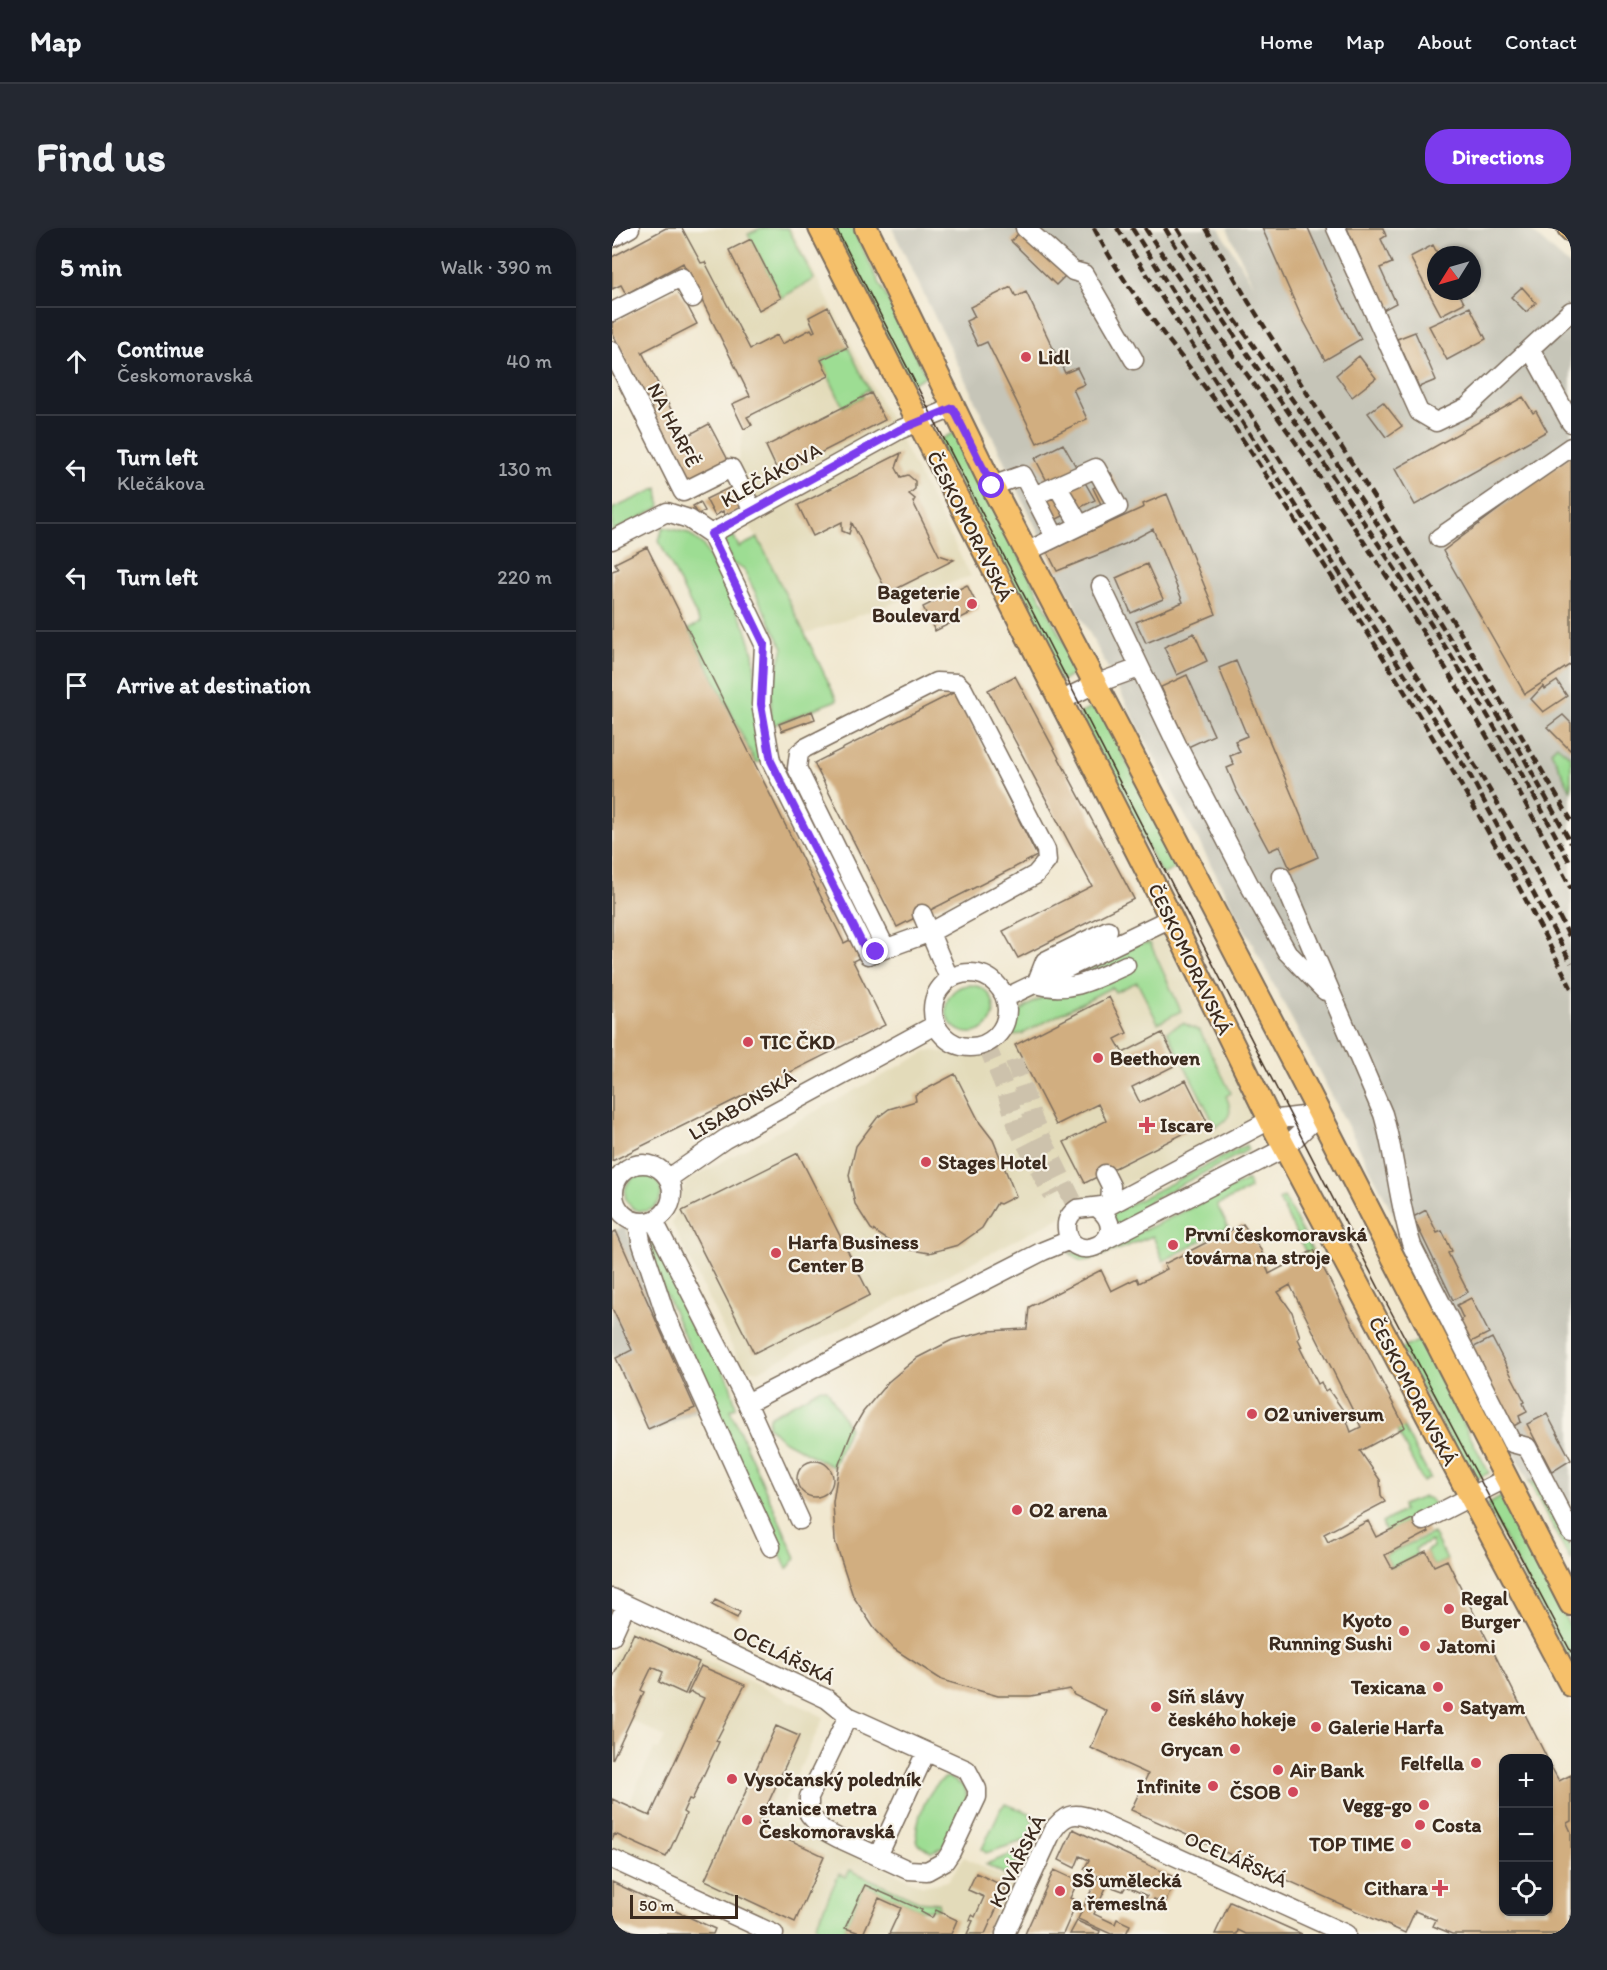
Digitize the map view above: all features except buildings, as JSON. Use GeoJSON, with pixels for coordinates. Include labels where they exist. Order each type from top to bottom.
{"type":"FeatureCollection","features":[{"type":"Feature","properties":{"kind":"main road","name":"ČESKOMORAVSKÁ"},"geometry":{"type":"LineString","coordinates":[[820,228],[917,423],[1171,918],[1270,1120],[1571,1685]]}},
{"type":"Feature","properties":{"kind":"main road","name":"ČESKOMORAVSKÁ"},"geometry":{"type":"LineString","coordinates":[[866,228],[992,486],[1320,1114],[1402,1251],[1507,1478],[1571,1604]]}},
{"type":"Feature","properties":{"kind":"street"},"geometry":{"type":"LineString","coordinates":[[612,238],[630,228]]}},
{"type":"Feature","properties":{"kind":"street"},"geometry":{"type":"LineString","coordinates":[[1025,228],[1073,271],[1084,274],[1134,360]]}},
{"type":"Feature","properties":{"kind":"street"},"geometry":{"type":"LineString","coordinates":[[1336,228],[1419,412],[1436,422],[1467,407],[1571,311]]}},
{"type":"Feature","properties":{"kind":"street"},"geometry":{"type":"LineString","coordinates":[[612,312],[681,277],[693,298]]}},
{"type":"Feature","properties":{"kind":"street"},"geometry":{"type":"LineString","coordinates":[[1531,350],[1571,423]]}},
{"type":"Feature","properties":{"kind":"street","name":"NA HARFĚ"},"geometry":{"type":"LineString","coordinates":[[612,351],[682,492],[731,468],[753,511]]}},
{"type":"Feature","properties":{"kind":"street","name":"KLEČÁKOVA"},"geometry":{"type":"LineString","coordinates":[[612,540],[667,512],[689,519],[711,534],[917,423],[953,408]]}},
{"type":"Feature","properties":{"kind":"street"},"geometry":{"type":"LineString","coordinates":[[1439,538],[1571,447]]}},
{"type":"Feature","properties":{"kind":"street"},"geometry":{"type":"LineString","coordinates":[[1026,552],[1118,507],[1096,468],[1034,496]]}},
{"type":"Feature","properties":{"kind":"street"},"geometry":{"type":"LineString","coordinates":[[992,486],[1023,475],[1055,537]]}},
{"type":"Feature","properties":{"kind":"street"},"geometry":{"type":"LineString","coordinates":[[1057,486],[1080,525]]}},
{"type":"Feature","properties":{"kind":"street"},"geometry":{"type":"LineString","coordinates":[[612,530],[645,524]]}},
{"type":"Feature","properties":{"kind":"street"},"geometry":{"type":"LineString","coordinates":[[711,534],[764,644],[761,704],[771,761],[868,955],[931,932],[1035,875],[1047,861],[1046,850],[963,689],[957,684],[946,681],[936,682],[805,748],[797,759],[797,768],[885,947]]}},
{"type":"Feature","properties":{"kind":"street"},"geometry":{"type":"LineString","coordinates":[[1101,586],[1139,668],[1250,886],[1287,952],[1333,999]]}},
{"type":"Feature","properties":{"kind":"street"},"geometry":{"type":"LineString","coordinates":[[1060,701],[1095,684],[1139,668]]}},
{"type":"Feature","properties":{"kind":"street"},"geometry":{"type":"LineString","coordinates":[[1281,876],[1383,1114],[1391,1141],[1401,1213],[1402,1251],[1512,1443],[1527,1447],[1571,1532]]}},
{"type":"Feature","properties":{"kind":"street"},"geometry":{"type":"LineString","coordinates":[[922,914],[949,978]]}},
{"type":"Feature","properties":{"kind":"street"},"geometry":{"type":"LineString","coordinates":[[1005,998],[1171,918]]}},
{"type":"Feature","properties":{"kind":"street"},"geometry":{"type":"LineString","coordinates":[[1035,984],[1045,961],[1108,930]]}},
{"type":"Feature","properties":{"kind":"street"},"geometry":{"type":"LineString","coordinates":[[1035,984],[1051,988],[1081,986],[1126,965]]}},
{"type":"Feature","properties":{"kind":"street"},"geometry":{"type":"LineString","coordinates":[[971,972],[982,974],[1000,988],[1005,998],[1006,1020],[1002,1029],[986,1044],[963,1047],[951,1042],[935,1025],[932,1004],[935,994],[949,978],[971,972]]}},
{"type":"Feature","properties":{"kind":"street","name":"LISABONSKÁ"},"geometry":{"type":"LineString","coordinates":[[669,1178],[725,1139],[935,1025]]}},
{"type":"Feature","properties":{"kind":"street"},"geometry":{"type":"LineString","coordinates":[[1070,1240],[1067,1223],[1072,1213],[1088,1206],[1104,1207],[1270,1120],[1320,1114]]}},
{"type":"Feature","properties":{"kind":"street"},"geometry":{"type":"LineString","coordinates":[[1070,1240],[1085,1248],[1096,1247],[1105,1240],[1285,1148],[1320,1114]]}},
{"type":"Feature","properties":{"kind":"street"},"geometry":{"type":"LineString","coordinates":[[648,1164],[663,1171],[669,1178],[673,1194],[671,1203],[661,1217],[646,1222],[624,1216],[614,1203],[615,1186],[624,1171],[631,1167],[648,1164]]}},
{"type":"Feature","properties":{"kind":"street"},"geometry":{"type":"LineString","coordinates":[[1105,1240],[1109,1226],[1104,1207],[1108,1180],[1128,1194]]}},
{"type":"Feature","properties":{"kind":"street"},"geometry":{"type":"LineString","coordinates":[[646,1222],[747,1403],[800,1520]]}},
{"type":"Feature","properties":{"kind":"street"},"geometry":{"type":"LineString","coordinates":[[646,1222],[641,1241],[666,1316],[771,1547]]}},
{"type":"Feature","properties":{"kind":"street"},"geometry":{"type":"LineString","coordinates":[[747,1403],[1043,1251],[1070,1240]]}},
{"type":"Feature","properties":{"kind":"street"},"geometry":{"type":"LineString","coordinates":[[1423,1521],[1507,1478]]}},
{"type":"Feature","properties":{"kind":"street"},"geometry":{"type":"LineString","coordinates":[[612,1636],[619,1602]]}},
{"type":"Feature","properties":{"kind":"street","name":"OCELÁŘSKÁ"},"geometry":{"type":"LineString","coordinates":[[619,1602],[827,1699],[848,1716],[967,1770],[977,1789],[977,1797],[945,1861],[937,1867],[919,1872],[878,1856]]}},
{"type":"Feature","properties":{"kind":"street"},"geometry":{"type":"LineString","coordinates":[[848,1716],[810,1797],[809,1814],[823,1830],[878,1856],[926,1752]]}},
{"type":"Feature","properties":{"kind":"street","name":"OCELÁŘSKÁ"},"geometry":{"type":"LineString","coordinates":[[1073,1814],[1093,1819],[1346,1934]]}},
{"type":"Feature","properties":{"kind":"street","name":"KOVÁŘSKÁ"},"geometry":{"type":"LineString","coordinates":[[1005,1934],[1052,1832],[1063,1818],[1073,1814]]}},
{"type":"Feature","properties":{"kind":"street"},"geometry":{"type":"LineString","coordinates":[[612,1859],[737,1926],[774,1934]]}},
{"type":"Feature","properties":{"kind":"shaded area"},"geometry":{"type":"Polygon","coordinates":[[[664,228],[791,228],[971,576],[805,634],[735,497],[733,486],[744,429],[732,404],[749,396],[703,300],[664,228]]]}},
{"type":"Feature","properties":{"kind":"shaded area"},"geometry":{"type":"Polygon","coordinates":[[[892,228],[1219,228],[1254,287],[1227,228],[1528,228],[1571,267],[1571,757],[1557,745],[1551,751],[1571,791],[1571,1550],[1536,1484],[1528,1480],[1376,1180],[1057,571],[892,228]]]}},
{"type":"Feature","properties":{"kind":"shaded area"},"geometry":{"type":"Polygon","coordinates":[[[1162,930],[1258,1117],[758,1371],[742,1367],[672,1224],[686,1181],[930,1050],[972,1057],[1002,1043],[1018,1000],[1162,930]]]}},
{"type":"Feature","properties":{"kind":"shaded area"},"geometry":{"type":"Polygon","coordinates":[[[625,1226],[700,1410],[649,1434],[612,1353],[612,1232],[625,1226]]]}},
{"type":"Feature","properties":{"kind":"shaded area"},"geometry":{"type":"Polygon","coordinates":[[[630,1624],[824,1717],[777,1817],[923,1886],[948,1881],[964,1857],[1017,1885],[996,1934],[797,1934],[612,1852],[613,1837],[654,1749],[659,1750],[665,1737],[612,1711],[612,1664],[630,1624]]]}},
{"type":"Feature","properties":{"kind":"green space"},"geometry":{"type":"Polygon","coordinates":[[[761,228],[788,228],[814,279],[781,298],[748,234],[761,228]]]}},
{"type":"Feature","properties":{"kind":"green space"},"geometry":{"type":"Polygon","coordinates":[[[829,228],[852,228],[926,376],[909,385],[829,228]]]}},
{"type":"Feature","properties":{"kind":"green space"},"geometry":{"type":"Polygon","coordinates":[[[848,347],[871,393],[867,390],[862,393],[863,397],[843,407],[821,360],[848,347]]]}},
{"type":"Feature","properties":{"kind":"green space"},"geometry":{"type":"Polygon","coordinates":[[[955,432],[1079,672],[1061,681],[937,441],[955,432]]]}},
{"type":"Feature","properties":{"kind":"green space"},"geometry":{"type":"Polygon","coordinates":[[[658,488],[660,507],[612,532],[612,509],[658,488]]]}},
{"type":"Feature","properties":{"kind":"green space"},"geometry":{"type":"Polygon","coordinates":[[[663,527],[688,533],[703,545],[746,629],[753,653],[765,759],[756,763],[689,629],[700,623],[659,541],[663,527]]]}},
{"type":"Feature","properties":{"kind":"green space"},"geometry":{"type":"Polygon","coordinates":[[[733,535],[739,547],[758,538],[837,700],[771,726],[771,690],[783,648],[743,568],[732,564],[723,539],[733,535]]]}},
{"type":"Feature","properties":{"kind":"green space"},"geometry":{"type":"Polygon","coordinates":[[[1097,705],[1180,866],[1162,875],[1079,714],[1097,705]]]}},
{"type":"Feature","properties":{"kind":"green space"},"geometry":{"type":"Polygon","coordinates":[[[1557,745],[1571,757],[1571,791],[1551,751],[1557,745]]]}},
{"type":"Feature","properties":{"kind":"green space"},"geometry":{"type":"Polygon","coordinates":[[[1150,943],[1181,1011],[1158,1023],[1137,982],[1115,992],[1112,987],[1022,1034],[1013,1035],[1010,1032],[1019,1013],[1050,993],[1061,981],[1138,944],[1150,943]]]}},
{"type":"Feature","properties":{"kind":"green space"},"geometry":{"type":"Polygon","coordinates":[[[970,985],[987,992],[994,1009],[987,1026],[970,1033],[953,1026],[946,1009],[953,992],[970,985]]]}},
{"type":"Feature","properties":{"kind":"green space"},"geometry":{"type":"Polygon","coordinates":[[[1183,1023],[1200,1031],[1231,1093],[1226,1096],[1230,1106],[1228,1117],[1216,1127],[1167,1031],[1183,1023]]]}},
{"type":"Feature","properties":{"kind":"green space"},"geometry":{"type":"Polygon","coordinates":[[[1246,1145],[1248,1150],[1151,1200],[1122,1226],[1116,1226],[1111,1214],[1246,1145]]]}},
{"type":"Feature","properties":{"kind":"green space"},"geometry":{"type":"Polygon","coordinates":[[[643,1175],[656,1180],[661,1193],[656,1206],[643,1211],[630,1206],[625,1193],[630,1180],[643,1175]]]}},
{"type":"Feature","properties":{"kind":"green space"},"geometry":{"type":"Polygon","coordinates":[[[1248,1180],[1250,1189],[1217,1205],[1228,1227],[1163,1261],[1153,1236],[1090,1260],[1081,1261],[1067,1251],[1074,1253],[1115,1242],[1248,1180]]]}},
{"type":"Feature","properties":{"kind":"green space"},"geometry":{"type":"Polygon","coordinates":[[[1284,1197],[1321,1267],[1315,1270],[1279,1200],[1284,1197]]]}},
{"type":"Feature","properties":{"kind":"green space"},"geometry":{"type":"Polygon","coordinates":[[[647,1233],[656,1240],[730,1384],[736,1407],[730,1410],[796,1558],[787,1569],[657,1274],[647,1233]]]}},
{"type":"Feature","properties":{"kind":"green space"},"geometry":{"type":"Polygon","coordinates":[[[1420,1340],[1489,1473],[1472,1481],[1401,1349],[1420,1340]]]}},
{"type":"Feature","properties":{"kind":"green space"},"geometry":{"type":"Polygon","coordinates":[[[821,1388],[827,1389],[849,1428],[833,1467],[781,1439],[768,1426],[769,1417],[821,1388]]]}},
{"type":"Feature","properties":{"kind":"green space"},"geometry":{"type":"Polygon","coordinates":[[[1393,1407],[1430,1478],[1423,1482],[1387,1410],[1393,1407]]]}},
{"type":"Feature","properties":{"kind":"green space"},"geometry":{"type":"Polygon","coordinates":[[[1529,1481],[1536,1483],[1571,1550],[1571,1562],[1529,1481]]]}},
{"type":"Feature","properties":{"kind":"green space"},"geometry":{"type":"Polygon","coordinates":[[[1424,1497],[1430,1499],[1435,1506],[1386,1533],[1382,1523],[1403,1511],[1402,1505],[1424,1497]]]}},
{"type":"Feature","properties":{"kind":"green space"},"geometry":{"type":"Polygon","coordinates":[[[1501,1497],[1571,1629],[1571,1665],[1487,1505],[1501,1497]]]}},
{"type":"Feature","properties":{"kind":"green space"},"geometry":{"type":"Polygon","coordinates":[[[1433,1533],[1447,1560],[1434,1566],[1426,1551],[1433,1547],[1431,1541],[1415,1549],[1417,1555],[1392,1568],[1385,1555],[1433,1533]]]}},
{"type":"Feature","properties":{"kind":"green space"},"geometry":{"type":"Polygon","coordinates":[[[948,1777],[965,1787],[967,1799],[944,1847],[931,1852],[918,1843],[917,1826],[929,1796],[941,1781],[948,1777]]]}},
{"type":"Feature","properties":{"kind":"green space"},"geometry":{"type":"Polygon","coordinates":[[[1005,1804],[1030,1813],[1034,1827],[1026,1840],[986,1853],[982,1849],[1005,1804]]]}},
{"type":"Feature","properties":{"kind":"green space"},"geometry":{"type":"Polygon","coordinates":[[[1017,1852],[1021,1854],[1009,1877],[986,1864],[1017,1852]]]}},
{"type":"Feature","properties":{"kind":"green space"},"geometry":{"type":"Polygon","coordinates":[[[850,1870],[918,1901],[938,1903],[939,1909],[922,1910],[865,1885],[845,1928],[857,1934],[820,1932],[816,1925],[839,1874],[846,1877],[850,1870]]]}},
{"type":"Feature","properties":{"kind":"tunnel"},"geometry":{"type":"LineString","coordinates":[[986,1044],[1005,1089],[1017,1127],[1052,1195]]}},
{"type":"Feature","properties":{"kind":"tunnel"},"geometry":{"type":"LineString","coordinates":[[1014,1060],[1034,1121],[1077,1209]]}},
{"type":"Feature","properties":{"kind":"tram line"},"geometry":{"type":"LineString","coordinates":[[836,228],[1387,1304],[1571,1652]]}},
{"type":"Feature","properties":{"kind":"railway"},"geometry":{"type":"LineString","coordinates":[[1094,228],[1128,285],[1245,443],[1374,643],[1497,848],[1571,988]]}},
{"type":"Feature","properties":{"kind":"railway"},"geometry":{"type":"LineString","coordinates":[[1117,228],[1471,777],[1571,963]]}},
{"type":"Feature","properties":{"kind":"railway"},"geometry":{"type":"LineString","coordinates":[[1132,228],[1479,772],[1529,857],[1571,940]]}},
{"type":"Feature","properties":{"kind":"railway"},"geometry":{"type":"LineString","coordinates":[[1145,228],[1328,489],[1425,635],[1486,735],[1571,889]]}},
{"type":"Feature","properties":{"kind":"railway"},"geometry":{"type":"LineString","coordinates":[[1165,228],[1219,313],[1348,499],[1449,653],[1513,758],[1571,865]]}},
{"type":"Feature","properties":{"kind":"railway"},"geometry":{"type":"LineString","coordinates":[[1177,228],[1226,307],[1324,444],[1392,546],[1519,749],[1571,843]]}},
{"type":"Feature","properties":{"kind":"railway"},"geometry":{"type":"LineString","coordinates":[[1206,228],[1248,301],[1460,632],[1571,820]]}},
{"type":"Feature","properties":{"kind":"place","name":"Lidl"},"geometry":{"type":"Point","coordinates":[1026,357]}},
{"type":"Feature","properties":{"kind":"place","name":"Bageterie Boulevard"},"geometry":{"type":"Point","coordinates":[972,604]}},
{"type":"Feature","properties":{"kind":"place","name":"TIC ČKD"},"geometry":{"type":"Point","coordinates":[748,1042]}},
{"type":"Feature","properties":{"kind":"place","name":"Beethoven"},"geometry":{"type":"Point","coordinates":[1098,1058]}},
{"type":"Feature","properties":{"kind":"place","name":"Iscare"},"geometry":{"type":"Point","coordinates":[1147,1125]}},
{"type":"Feature","properties":{"kind":"place","name":"Stages Hotel"},"geometry":{"type":"Point","coordinates":[926,1162]}},
{"type":"Feature","properties":{"kind":"place","name":"První českomoravská továrna na stroje"},"geometry":{"type":"Point","coordinates":[1173,1245]}},
{"type":"Feature","properties":{"kind":"place","name":"Harfa Business Center B"},"geometry":{"type":"Point","coordinates":[776,1253]}},
{"type":"Feature","properties":{"kind":"place","name":"O2 universum"},"geometry":{"type":"Point","coordinates":[1252,1414]}},
{"type":"Feature","properties":{"kind":"place","name":"O2 arena"},"geometry":{"type":"Point","coordinates":[1017,1510]}},
{"type":"Feature","properties":{"kind":"place","name":"Regal Burger"},"geometry":{"type":"Point","coordinates":[1449,1609]}},
{"type":"Feature","properties":{"kind":"place","name":"Kyoto Running Sushi"},"geometry":{"type":"Point","coordinates":[1404,1631]}},
{"type":"Feature","properties":{"kind":"place","name":"Jatomi"},"geometry":{"type":"Point","coordinates":[1425,1646]}},
{"type":"Feature","properties":{"kind":"place","name":"Texicana"},"geometry":{"type":"Point","coordinates":[1438,1687]}},
{"type":"Feature","properties":{"kind":"place","name":"Síň slávy českého hokeje"},"geometry":{"type":"Point","coordinates":[1156,1707]}},
{"type":"Feature","properties":{"kind":"place","name":"Satyam"},"geometry":{"type":"Point","coordinates":[1448,1707]}},
{"type":"Feature","properties":{"kind":"place","name":"Galerie Harfa"},"geometry":{"type":"Point","coordinates":[1316,1727]}},
{"type":"Feature","properties":{"kind":"place","name":"Grycan"},"geometry":{"type":"Point","coordinates":[1235,1749]}},
{"type":"Feature","properties":{"kind":"place","name":"Felfella"},"geometry":{"type":"Point","coordinates":[1476,1763]}},
{"type":"Feature","properties":{"kind":"place","name":"Air Bank"},"geometry":{"type":"Point","coordinates":[1278,1770]}},
{"type":"Feature","properties":{"kind":"place","name":"Vysočanský poledník"},"geometry":{"type":"Point","coordinates":[732,1779]}},
{"type":"Feature","properties":{"kind":"place","name":"Infinite"},"geometry":{"type":"Point","coordinates":[1213,1786]}},
{"type":"Feature","properties":{"kind":"place","name":"ČSOB"},"geometry":{"type":"Point","coordinates":[1293,1792]}},
{"type":"Feature","properties":{"kind":"place","name":"Vegg-go"},"geometry":{"type":"Point","coordinates":[1424,1805]}},
{"type":"Feature","properties":{"kind":"place","name":"stanice metra Českomoravská"},"geometry":{"type":"Point","coordinates":[747,1820]}},
{"type":"Feature","properties":{"kind":"place","name":"Costa"},"geometry":{"type":"Point","coordinates":[1420,1825]}},
{"type":"Feature","properties":{"kind":"place","name":"TOP TIME"},"geometry":{"type":"Point","coordinates":[1406,1844]}},
{"type":"Feature","properties":{"kind":"place","name":"Cithara"},"geometry":{"type":"Point","coordinates":[1440,1888]}},
{"type":"Feature","properties":{"kind":"place","name":"SŠ umělecká a řemeslná"},"geometry":{"type":"Point","coordinates":[1060,1891]}},
{"type":"Feature","properties":{"kind":"route"},"geometry":{"type":"LineString","coordinates":[[876,952],[868,955],[771,761],[761,704],[764,644],[711,534],[899,430],[953,408],[992,486]]}}]}
